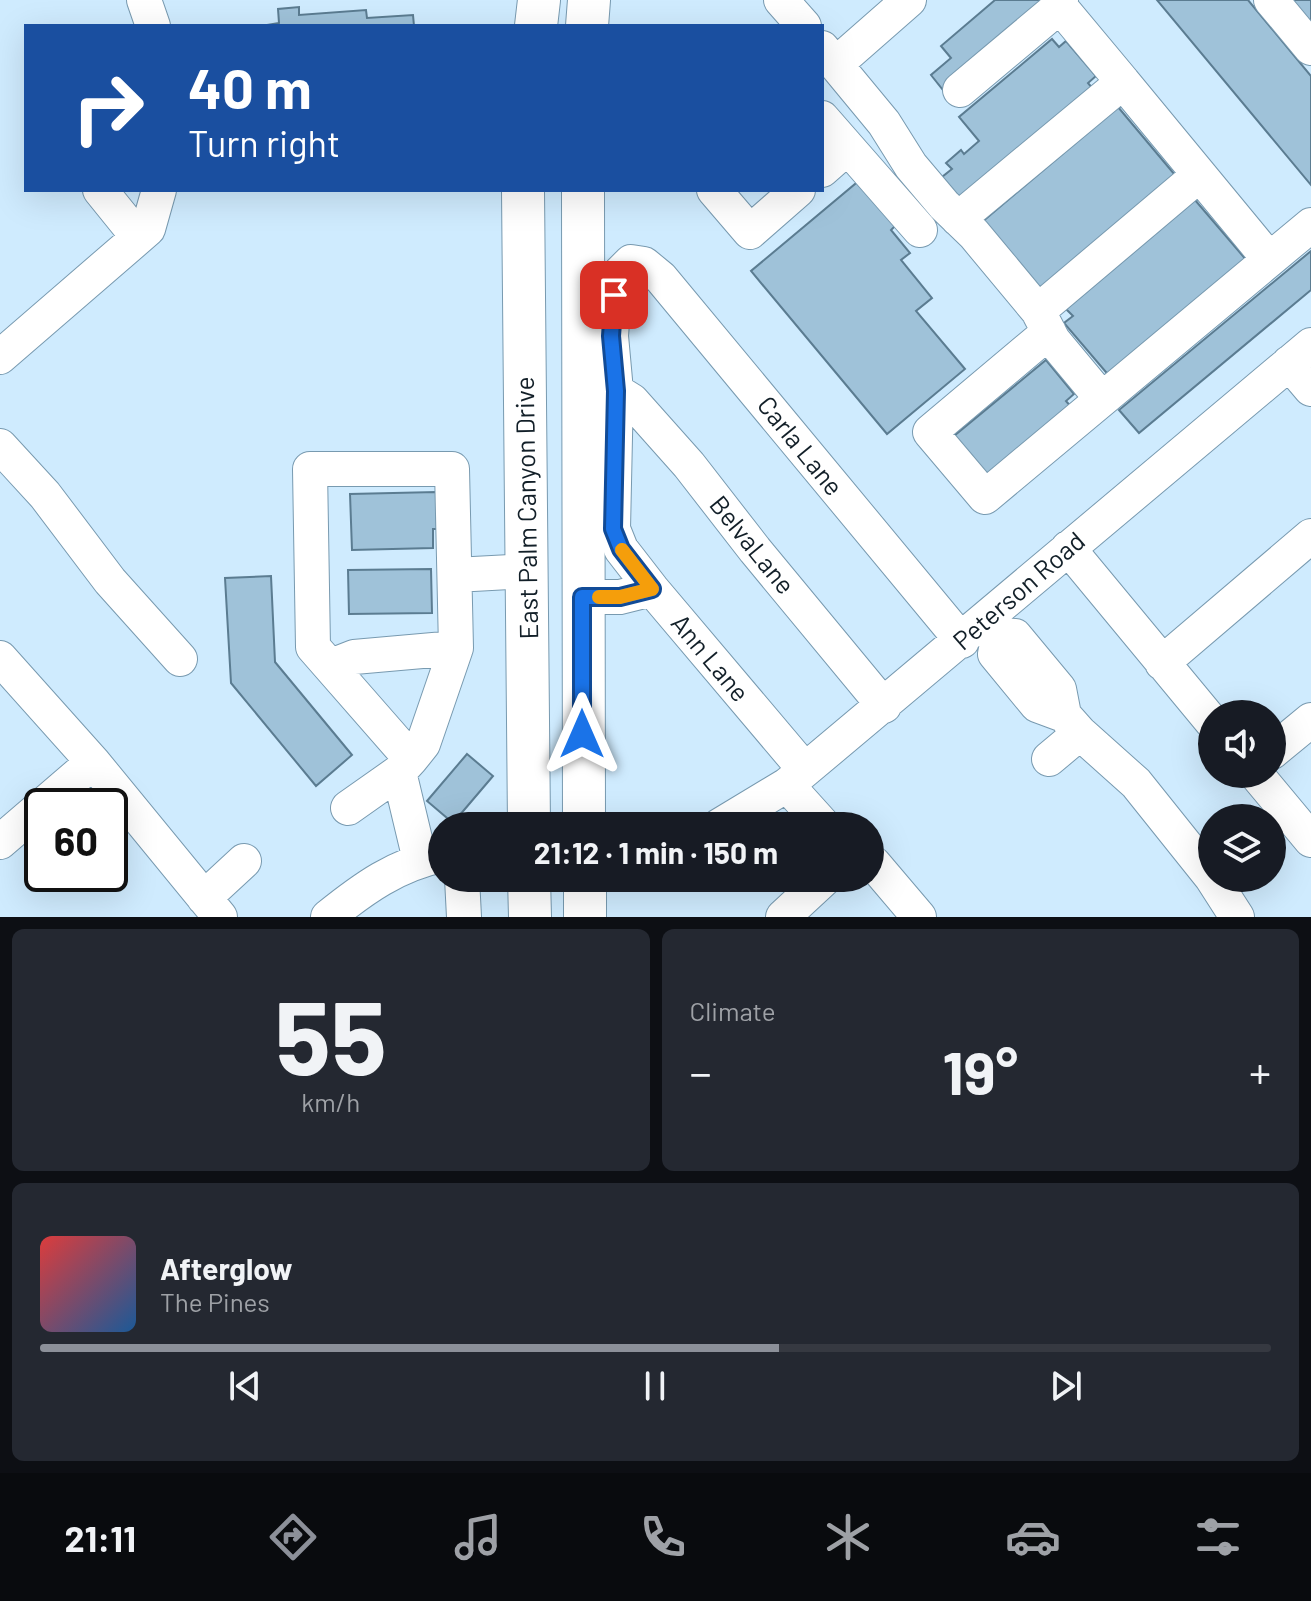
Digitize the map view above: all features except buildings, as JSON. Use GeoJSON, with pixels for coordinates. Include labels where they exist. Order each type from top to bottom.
{"type":"FeatureCollection","features":[{"type":"Feature","properties":{"kind":"main road"},"geometry":{"type":"LineString","coordinates":[[536,24],[539,0]]}},
{"type":"Feature","properties":{"kind":"main road"},"geometry":{"type":"LineString","coordinates":[[587,24],[589,0]]}},
{"type":"Feature","properties":{"kind":"main road","name":"East Palm Canyon Drive"},"geometry":{"type":"LineString","coordinates":[[523,192],[529,812]]}},
{"type":"Feature","properties":{"kind":"main road","name":"East Palm Canyon Drive"},"geometry":{"type":"LineString","coordinates":[[583,192],[584,812]]}},
{"type":"Feature","properties":{"kind":"main road"},"geometry":{"type":"LineString","coordinates":[[529,892],[530,917]]}},
{"type":"Feature","properties":{"kind":"main road"},"geometry":{"type":"LineString","coordinates":[[585,892],[585,917]]}},
{"type":"Feature","properties":{"kind":"street"},"geometry":{"type":"LineString","coordinates":[[144,0],[152,24]]}},
{"type":"Feature","properties":{"kind":"street"},"geometry":{"type":"LineString","coordinates":[[1271,0],[1311,48]]}},
{"type":"Feature","properties":{"kind":"street"},"geometry":{"type":"LineString","coordinates":[[960,90],[1053,12],[1060,2],[1269,259]]}},
{"type":"Feature","properties":{"kind":"street"},"geometry":{"type":"LineString","coordinates":[[887,7],[829,56],[884,123],[911,166],[974,234],[1102,399]]}},
{"type":"Feature","properties":{"kind":"street"},"geometry":{"type":"LineString","coordinates":[[958,219],[1123,82]]}},
{"type":"Feature","properties":{"kind":"street"},"geometry":{"type":"LineString","coordinates":[[824,124],[835,159],[920,230]]}},
{"type":"Feature","properties":{"kind":"street"},"geometry":{"type":"LineString","coordinates":[[1199,175],[930,432],[985,497],[1311,225]]}},
{"type":"Feature","properties":{"kind":"street"},"geometry":{"type":"LineString","coordinates":[[102,192],[138,237]]}},
{"type":"Feature","properties":{"kind":"street"},"geometry":{"type":"LineString","coordinates":[[0,357],[148,229],[158,192]]}},
{"type":"Feature","properties":{"kind":"street"},"geometry":{"type":"LineString","coordinates":[[716,192],[750,232],[796,192]]}},
{"type":"Feature","properties":{"kind":"street","name":"Ann Lane"},"geometry":{"type":"LineString","coordinates":[[631,262],[620,273],[614,295],[611,336],[616,391],[613,529],[621,549],[796,778],[816,812]]}},
{"type":"Feature","properties":{"kind":"street","name":"Carla Lane"},"geometry":{"type":"LineString","coordinates":[[631,262],[644,264],[661,278],[982,632]]}},
{"type":"Feature","properties":{"kind":"street"},"geometry":{"type":"LineString","coordinates":[[1300,354],[1311,389]]}},
{"type":"Feature","properties":{"kind":"street","name":"Peterson Road"},"geometry":{"type":"LineString","coordinates":[[741,812],[796,778],[982,632],[1068,548],[1300,354]]}},
{"type":"Feature","properties":{"kind":"street","name":"BelvaLane"},"geometry":{"type":"LineString","coordinates":[[616,391],[632,401],[689,465],[884,706]]}},
{"type":"Feature","properties":{"kind":"street"},"geometry":{"type":"LineString","coordinates":[[0,446],[45,495],[110,581],[180,659]]}},
{"type":"Feature","properties":{"kind":"street"},"geometry":{"type":"LineString","coordinates":[[348,808],[405,766],[423,744],[456,648],[452,469],[310,469],[313,647],[331,666],[405,766],[428,846]]}},
{"type":"Feature","properties":{"kind":"street"},"geometry":{"type":"LineString","coordinates":[[1162,663],[1311,536]]}},
{"type":"Feature","properties":{"kind":"street"},"geometry":{"type":"LineString","coordinates":[[1068,548],[1198,705]]}},
{"type":"Feature","properties":{"kind":"street"},"geometry":{"type":"LineString","coordinates":[[455,575],[528,571]]}},
{"type":"Feature","properties":{"kind":"street"},"geometry":{"type":"LineString","coordinates":[[582,597],[620,597],[652,589]]}},
{"type":"Feature","properties":{"kind":"street"},"geometry":{"type":"LineString","coordinates":[[982,632],[995,654],[1037,705],[1072,724],[1136,783],[1198,860]]}},
{"type":"Feature","properties":{"kind":"street"},"geometry":{"type":"LineString","coordinates":[[331,666],[354,657],[456,648]]}},
{"type":"Feature","properties":{"kind":"street"},"geometry":{"type":"LineString","coordinates":[[0,658],[93,762],[212,908],[244,861]]}},
{"type":"Feature","properties":{"kind":"street"},"geometry":{"type":"LineString","coordinates":[[1286,741],[1311,720]]}},
{"type":"Feature","properties":{"kind":"street"},"geometry":{"type":"LineString","coordinates":[[1049,759],[1072,724]]}},
{"type":"Feature","properties":{"kind":"street"},"geometry":{"type":"LineString","coordinates":[[0,842],[93,762]]}},
{"type":"Feature","properties":{"kind":"street"},"geometry":{"type":"LineString","coordinates":[[1268,788],[1311,840]]}},
{"type":"Feature","properties":{"kind":"street"},"geometry":{"type":"LineString","coordinates":[[328,917],[366,886],[397,869],[428,858]]}},
{"type":"Feature","properties":{"kind":"street"},"geometry":{"type":"LineString","coordinates":[[884,876],[919,917]]}},
{"type":"Feature","properties":{"kind":"street"},"geometry":{"type":"LineString","coordinates":[[463,892],[464,917]]}},
{"type":"Feature","properties":{"kind":"street"},"geometry":{"type":"LineString","coordinates":[[783,917],[810,892]]}},
{"type":"Feature","properties":{"kind":"street"},"geometry":{"type":"LineString","coordinates":[[1220,892],[1234,916]]}},
{"type":"Feature","properties":{"kind":"slow traffic"},"geometry":{"type":"LineString","coordinates":[[599,597],[620,597],[652,589],[622,550]]}},
{"type":"Feature","properties":{"kind":"route"},"geometry":{"type":"LineString","coordinates":[[582,734],[582,597],[620,597],[652,589],[621,549],[613,529],[616,391],[611,336],[614,295]]}}]}
